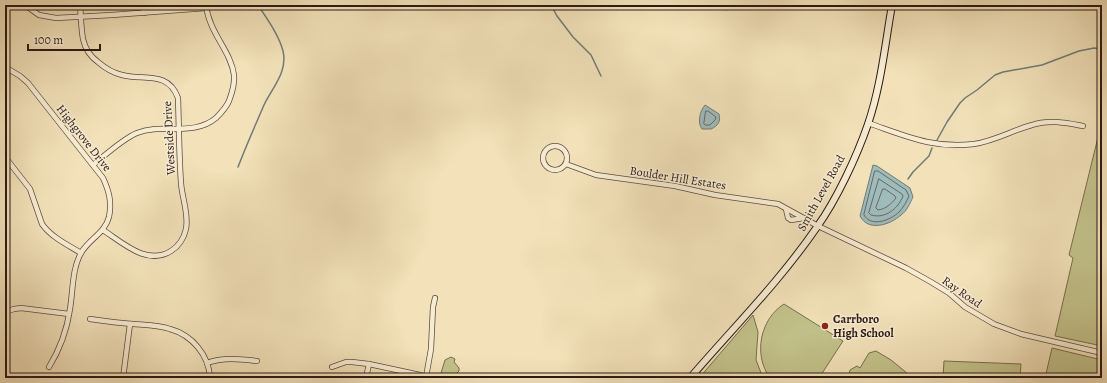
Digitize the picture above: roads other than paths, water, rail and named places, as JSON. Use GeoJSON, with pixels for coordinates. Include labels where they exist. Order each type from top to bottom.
{"type":"FeatureCollection","features":[{"type":"Feature","properties":{"kind":"main road","name":"Smith Level Road"},"geometry":{"type":"LineString","coordinates":[[690,378],[781,274],[818,226],[840,188],[860,145],[877,93],[892,5]]}},
{"type":"Feature","properties":{"kind":"street"},"geometry":{"type":"LineString","coordinates":[[25,5],[33,12],[56,18],[144,13],[206,6],[213,31],[232,65],[234,86],[227,105],[220,114],[210,122],[200,126],[179,129],[138,132],[128,138],[93,166]]}},
{"type":"Feature","properties":{"kind":"street","name":"Westside Drive"},"geometry":{"type":"LineString","coordinates":[[80,5],[83,40],[86,48],[94,59],[113,72],[124,76],[161,80],[175,90],[178,98],[181,184],[186,218],[186,228],[183,238],[177,247],[165,254],[154,256],[133,250],[103,230]]}},
{"type":"Feature","properties":{"kind":"street"},"geometry":{"type":"LineString","coordinates":[[143,5],[144,13]]}},
{"type":"Feature","properties":{"kind":"street","name":"Highgrove Drive"},"geometry":{"type":"LineString","coordinates":[[5,67],[28,83],[103,178],[110,196],[109,216],[103,230],[86,246],[81,253],[76,266],[69,314],[63,340],[49,367]]}},
{"type":"Feature","properties":{"kind":"street"},"geometry":{"type":"LineString","coordinates":[[868,123],[932,144],[953,146],[984,142],[1033,124],[1043,122],[1083,126]]}},
{"type":"Feature","properties":{"kind":"street"},"geometry":{"type":"LineString","coordinates":[[553,146],[561,147],[568,156],[566,164],[558,171],[550,170],[546,167],[543,160],[544,152],[546,149],[553,146]]}},
{"type":"Feature","properties":{"kind":"street"},"geometry":{"type":"LineString","coordinates":[[5,158],[30,189],[45,229],[50,234],[81,253]]}},
{"type":"Feature","properties":{"kind":"street","name":"Boulder Hill Estates"},"geometry":{"type":"LineString","coordinates":[[566,164],[596,175],[675,186],[715,195],[778,204],[818,226]]}},
{"type":"Feature","properties":{"kind":"street","name":"Boulder Hill Estates"},"geometry":{"type":"LineString","coordinates":[[786,209],[788,218],[791,220],[804,218]]}},
{"type":"Feature","properties":{"kind":"street","name":"Ray Road"},"geometry":{"type":"LineString","coordinates":[[818,226],[906,268],[931,282],[997,326],[1021,334],[1102,353]]}},
{"type":"Feature","properties":{"kind":"street"},"geometry":{"type":"LineString","coordinates":[[332,366],[346,362],[369,364],[427,377],[435,298]]}},
{"type":"Feature","properties":{"kind":"street"},"geometry":{"type":"LineString","coordinates":[[5,312],[14,309],[26,308],[69,314]]}},
{"type":"Feature","properties":{"kind":"street"},"geometry":{"type":"LineString","coordinates":[[90,319],[164,327],[181,333],[196,346],[207,363],[210,378]]}},
{"type":"Feature","properties":{"kind":"street"},"geometry":{"type":"LineString","coordinates":[[123,378],[130,324]]}},
{"type":"Feature","properties":{"kind":"street"},"geometry":{"type":"LineString","coordinates":[[207,363],[220,359],[257,361]]}},
{"type":"Feature","properties":{"kind":"street"},"geometry":{"type":"LineString","coordinates":[[366,378],[369,364]]}},
{"type":"Feature","properties":{"kind":"water"},"geometry":{"type":"Polygon","coordinates":[[[705,105],[719,114],[720,119],[718,123],[711,129],[702,129],[700,126],[699,120],[705,105]]]}},
{"type":"Feature","properties":{"kind":"water"},"geometry":{"type":"Polygon","coordinates":[[[873,165],[877,166],[910,188],[913,197],[908,207],[896,219],[879,225],[868,224],[860,216],[873,165]]]}},
{"type":"Feature","properties":{"kind":"waterway"},"geometry":{"type":"LineString","coordinates":[[238,167],[264,105],[281,73],[284,59],[279,39],[258,5]]}},
{"type":"Feature","properties":{"kind":"waterway"},"geometry":{"type":"LineString","coordinates":[[551,5],[557,16],[573,37],[591,55],[601,76]]}},
{"type":"Feature","properties":{"kind":"waterway"},"geometry":{"type":"LineString","coordinates":[[724,5],[726,10]]}},
{"type":"Feature","properties":{"kind":"waterway"},"geometry":{"type":"LineString","coordinates":[[937,140],[960,103],[995,75],[1003,72],[1042,65],[1079,51],[1094,48],[1102,49]]}},
{"type":"Feature","properties":{"kind":"waterway"},"geometry":{"type":"LineString","coordinates":[[908,179],[929,156],[932,148]]}},
{"type":"Feature","properties":{"kind":"place","name":"Carrboro High School"},"geometry":{"type":"Point","coordinates":[825,326]}}]}
